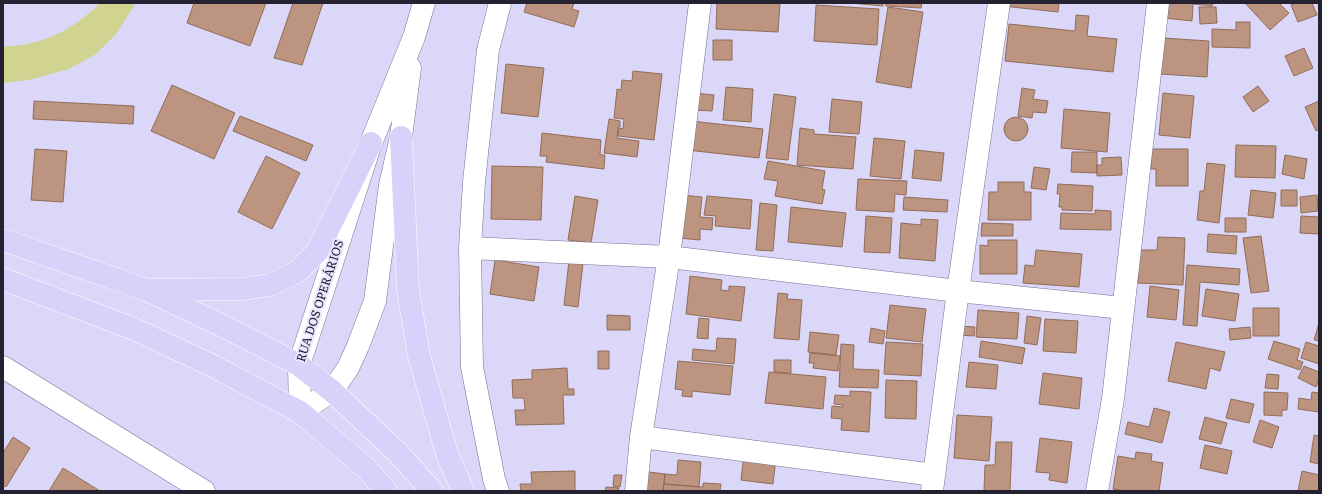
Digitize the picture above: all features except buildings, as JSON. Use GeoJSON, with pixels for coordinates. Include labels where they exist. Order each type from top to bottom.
{"type":"FeatureCollection","features":[{"type":"Feature","properties":{"kind":"highway"},"geometry":{"type":"LineString","coordinates":[[401,137],[408,290],[419,356],[447,454],[463,491]]}},
{"type":"Feature","properties":{"kind":"highway"},"geometry":{"type":"LineString","coordinates":[[147,290],[244,289],[270,284],[297,272],[317,252],[371,143]]}},
{"type":"Feature","properties":{"kind":"highway"},"geometry":{"type":"LineString","coordinates":[[3,240],[147,290],[227,328],[298,365],[332,391],[399,454],[432,491]]}},
{"type":"Feature","properties":{"kind":"highway"},"geometry":{"type":"LineString","coordinates":[[3,279],[134,329],[211,365],[300,412],[366,468],[386,491]]}},
{"type":"Feature","properties":{"kind":"street","name":"RUA DOS OPERÁRIOS"},"geometry":{"type":"LineString","coordinates":[[300,412],[298,365],[371,143],[414,37],[424,3]]}},
{"type":"Feature","properties":{"kind":"street"},"geometry":{"type":"LineString","coordinates":[[498,491],[494,479],[472,367],[470,248],[474,182],[488,50],[500,3]]}},
{"type":"Feature","properties":{"kind":"street"},"geometry":{"type":"LineString","coordinates":[[636,491],[641,437],[670,257],[700,3]]}},
{"type":"Feature","properties":{"kind":"street"},"geometry":{"type":"LineString","coordinates":[[641,437],[933,483],[958,291],[999,3]]}},
{"type":"Feature","properties":{"kind":"street"},"geometry":{"type":"LineString","coordinates":[[1097,491],[1113,399],[1158,3]]}},
{"type":"Feature","properties":{"kind":"street","name":"RUA DOS OPERÁRIOS"},"geometry":{"type":"LineString","coordinates":[[300,412],[332,391],[348,368],[375,302],[390,185],[401,137],[414,37]]}},
{"type":"Feature","properties":{"kind":"street"},"geometry":{"type":"LineString","coordinates":[[470,248],[670,257],[958,291],[1123,308]]}},
{"type":"Feature","properties":{"kind":"street"},"geometry":{"type":"LineString","coordinates":[[3,367],[204,491]]}},
{"type":"Feature","properties":{"kind":"green space"},"geometry":{"type":"Polygon","coordinates":[[[99,3],[136,3],[116,34],[96,54],[69,69],[29,80],[3,83],[3,46],[24,45],[55,35],[94,10],[99,3]]]}}]}
